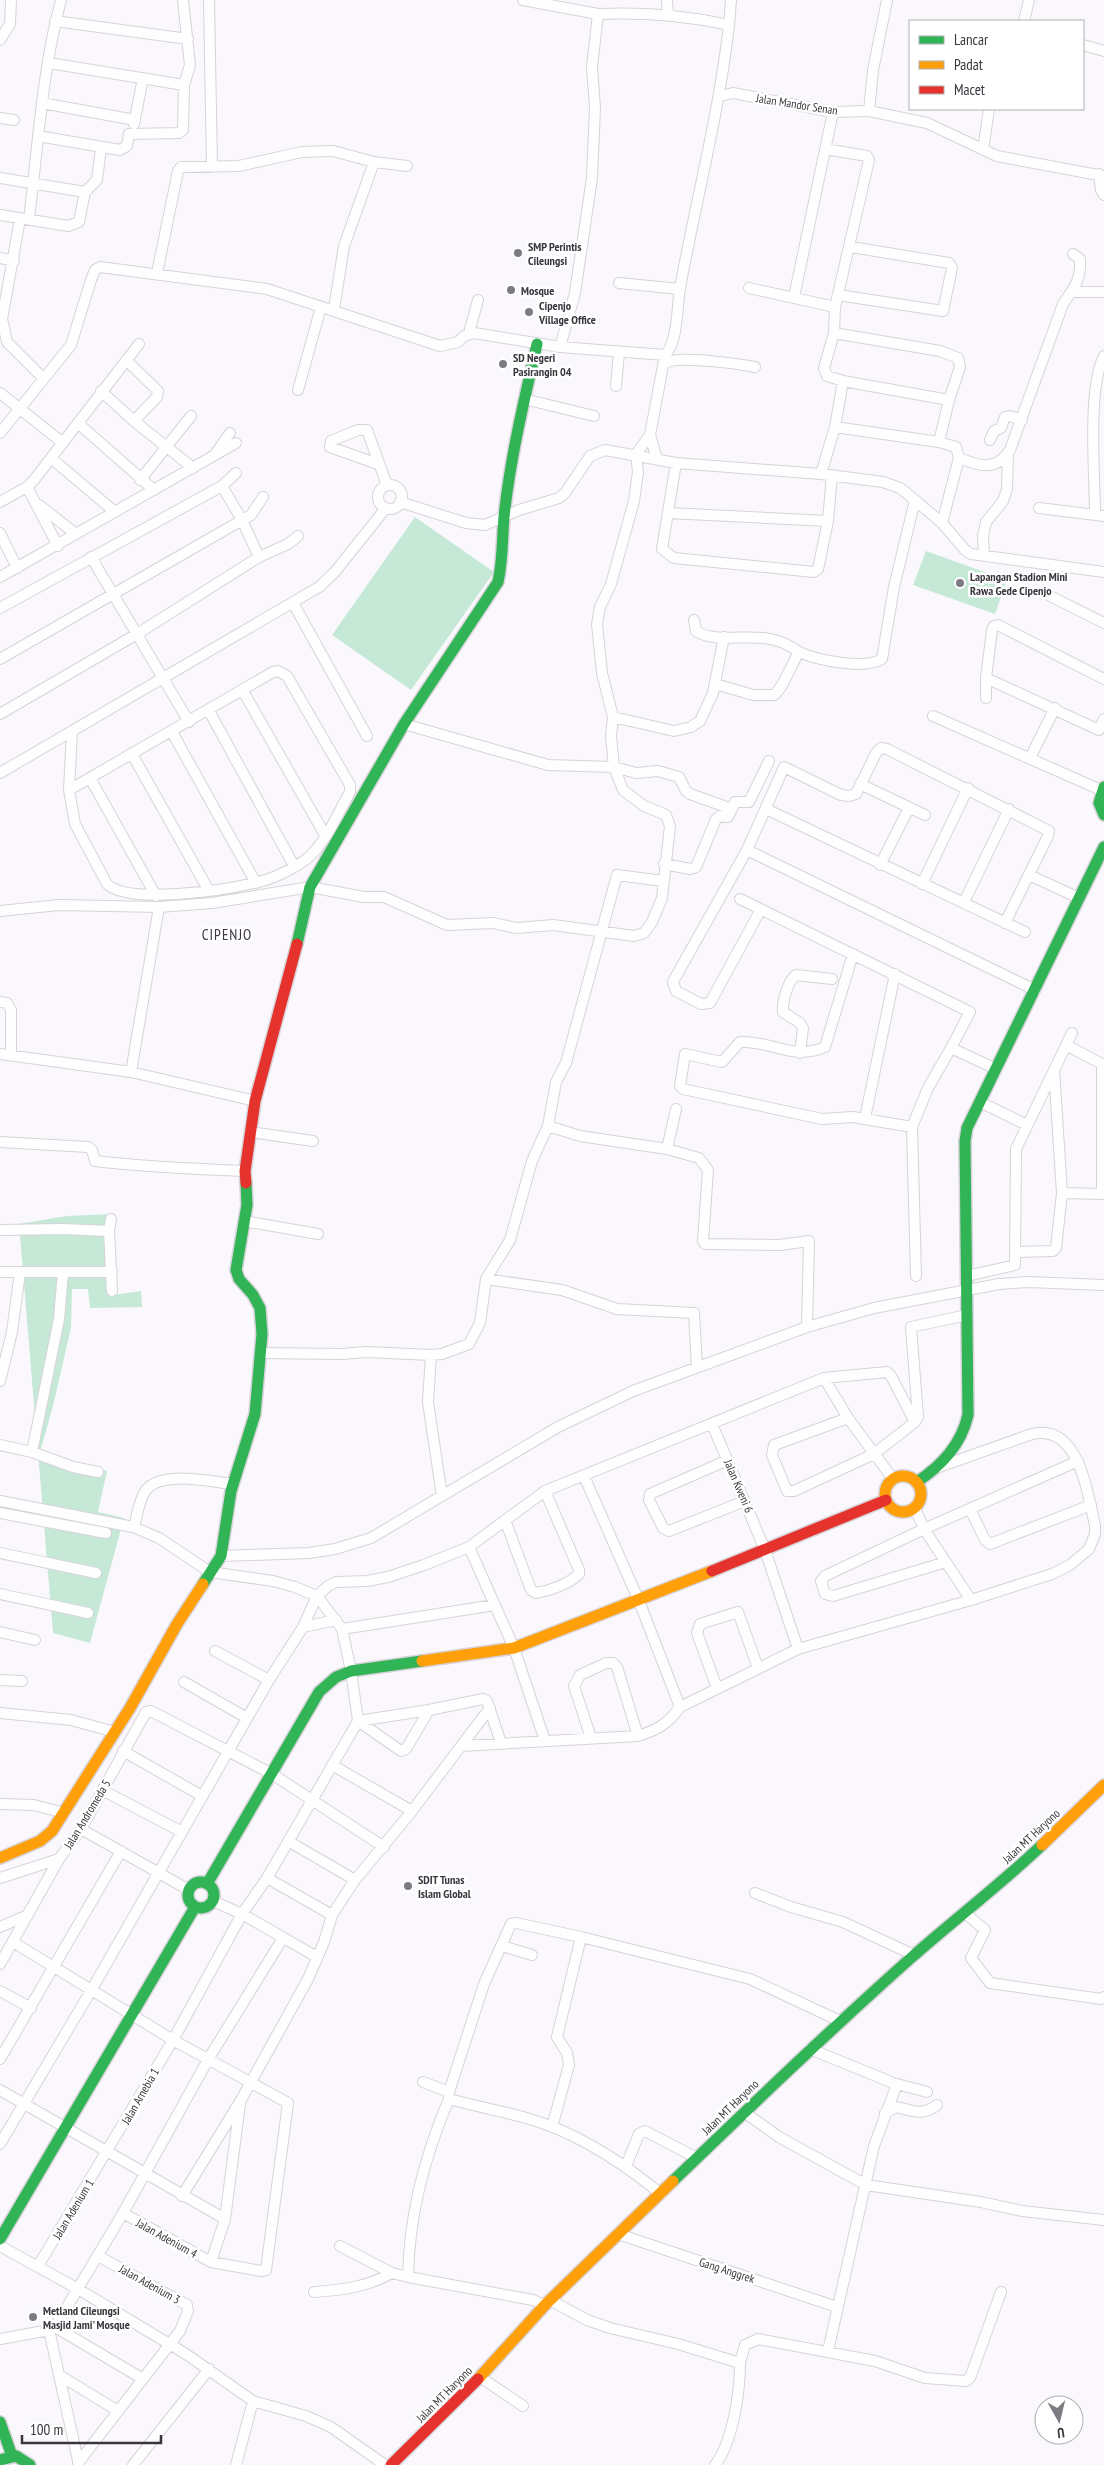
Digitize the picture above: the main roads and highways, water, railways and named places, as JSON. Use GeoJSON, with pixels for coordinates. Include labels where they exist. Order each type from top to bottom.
{"type":"FeatureCollection","features":[{"type":"Feature","properties":{"kind":"place","name":"SMP Perintis Cileungsi"},"geometry":{"type":"Point","coordinates":[518,253]}},
{"type":"Feature","properties":{"kind":"place","name":"Mosque"},"geometry":{"type":"Point","coordinates":[511,290]}},
{"type":"Feature","properties":{"kind":"place","name":"Cipenjo Village Office"},"geometry":{"type":"Point","coordinates":[529,312]}},
{"type":"Feature","properties":{"kind":"place","name":"SD Negeri Pasirangin 04"},"geometry":{"type":"Point","coordinates":[503,364]}},
{"type":"Feature","properties":{"kind":"place","name":"Lapangan Stadion Mini Rawa Gede Cipenjo"},"geometry":{"type":"Point","coordinates":[960,583]}},
{"type":"Feature","properties":{"kind":"place","name":"SDIT Tunas Islam Global"},"geometry":{"type":"Point","coordinates":[408,1886]}},
{"type":"Feature","properties":{"kind":"place","name":"Metland Cileungsi Masjid Jami' Mosque"},"geometry":{"type":"Point","coordinates":[33,2317]}},
{"type":"Feature","properties":{"kind":"district","name":"CIPENJO"},"geometry":{"type":"Point","coordinates":[227,934]}}]}
